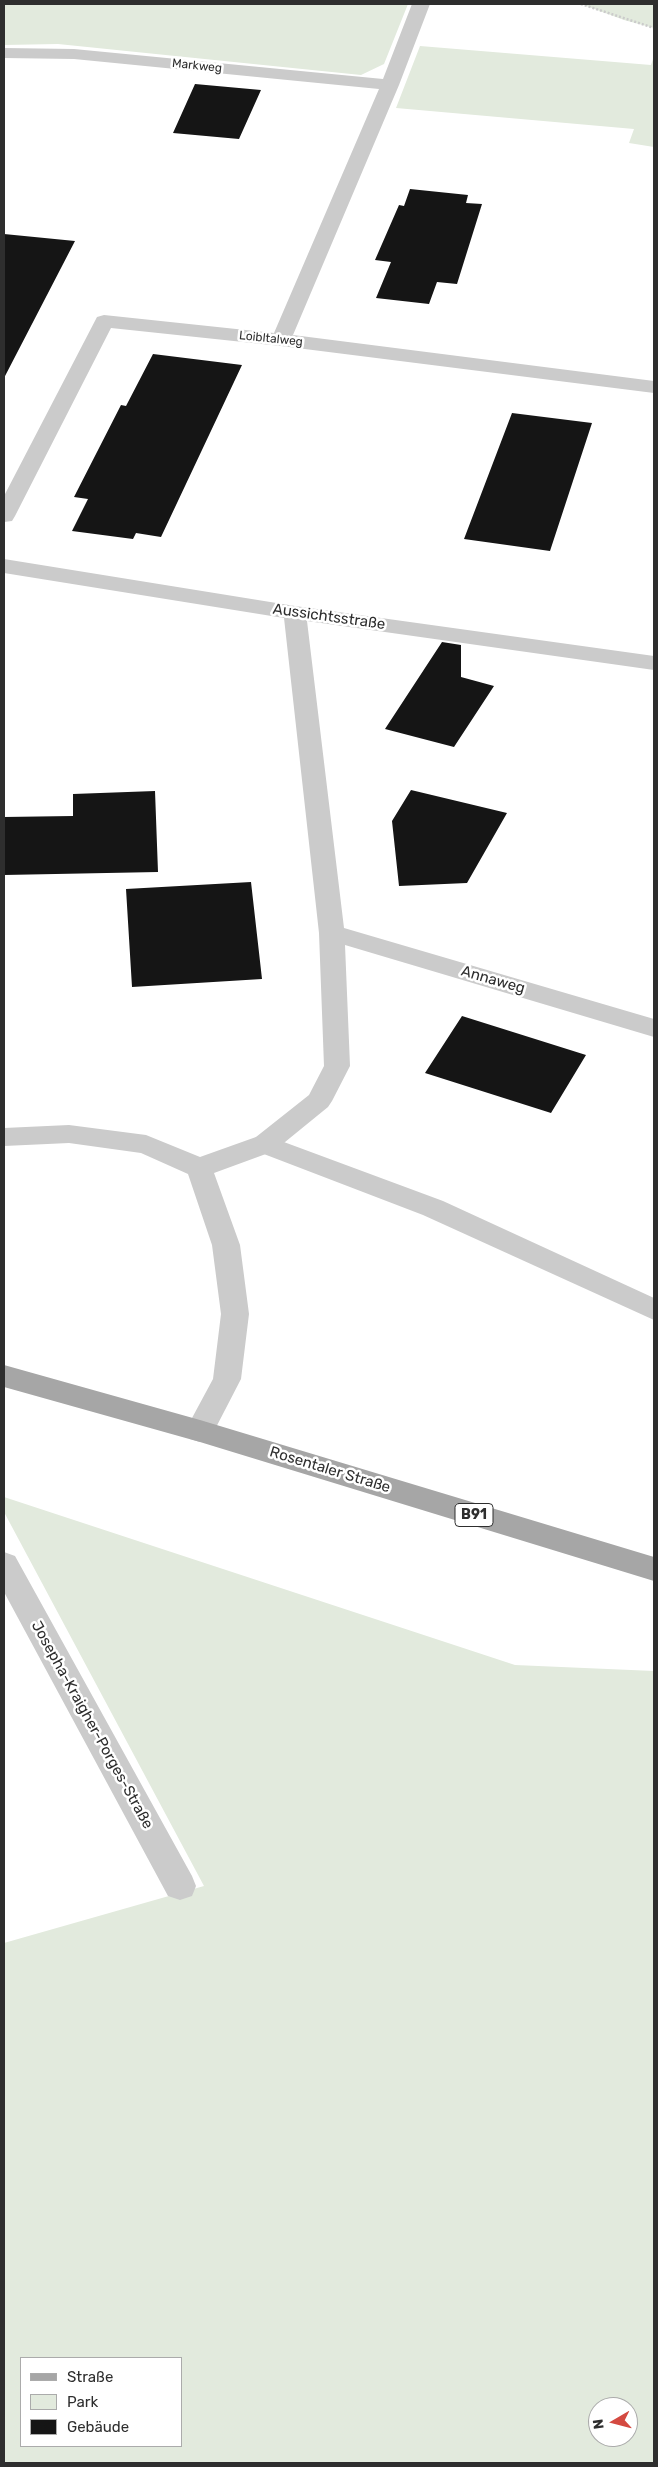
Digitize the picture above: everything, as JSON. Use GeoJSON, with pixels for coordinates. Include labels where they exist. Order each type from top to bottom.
{"type":"FeatureCollection","features":[{"type":"Feature","properties":{"kind":"main road","name":"Rosentaler Straße"},"geometry":{"type":"LineString","coordinates":[[4,1376],[200,1431],[654,1569]]}},
{"type":"Feature","properties":{"kind":"street"},"geometry":{"type":"LineString","coordinates":[[281,340],[390,85],[421,4]]}},
{"type":"Feature","properties":{"kind":"street","name":"Markweg"},"geometry":{"type":"LineString","coordinates":[[4,53],[74,54],[390,85]]}},
{"type":"Feature","properties":{"kind":"street","name":"Loibltalweg"},"geometry":{"type":"LineString","coordinates":[[4,516],[104,321],[281,340],[654,387]]}},
{"type":"Feature","properties":{"kind":"street","name":"Aussichtsstraße"},"geometry":{"type":"LineString","coordinates":[[4,566],[294,613],[654,664]]}},
{"type":"Feature","properties":{"kind":"street"},"geometry":{"type":"LineString","coordinates":[[4,1137],[69,1134],[146,1144],[199,1168],[266,1144],[319,1101],[337,1066],[332,933],[294,613]]}},
{"type":"Feature","properties":{"kind":"street","name":"Annaweg"},"geometry":{"type":"LineString","coordinates":[[332,933],[654,1028]]}},
{"type":"Feature","properties":{"kind":"street"},"geometry":{"type":"LineString","coordinates":[[266,1144],[433,1208],[654,1310]]}},
{"type":"Feature","properties":{"kind":"street"},"geometry":{"type":"LineString","coordinates":[[199,1168],[226,1245],[235,1314],[227,1379],[200,1431]]}},
{"type":"Feature","properties":{"kind":"street","name":"Josepha-Kraigher-Porges-Straße"},"geometry":{"type":"LineString","coordinates":[[4,1564],[180,1886]]}},
{"type":"Feature","properties":{"kind":"path"},"geometry":{"type":"LineString","coordinates":[[581,4],[654,28]]}},
{"type":"Feature","properties":{"kind":"green space"},"geometry":{"type":"Polygon","coordinates":[[[4,4],[408,4],[384,64],[361,75],[58,44],[4,45],[4,4]]]}},
{"type":"Feature","properties":{"kind":"green space"},"geometry":{"type":"Polygon","coordinates":[[[581,4],[654,4],[654,28],[624,20],[581,4]]]}},
{"type":"Feature","properties":{"kind":"green space"},"geometry":{"type":"Polygon","coordinates":[[[420,46],[651,65],[654,56],[654,147],[629,143],[634,129],[396,108],[420,46]]]}},
{"type":"Feature","properties":{"kind":"green space"},"geometry":{"type":"Polygon","coordinates":[[[4,1497],[515,1665],[654,1671],[654,2463],[4,2463],[4,1943],[204,1886],[4,1512],[4,1497]]]}},
{"type":"Feature","properties":{"kind":"building"},"geometry":{"type":"Polygon","coordinates":[[[195,84],[261,90],[239,139],[173,133],[195,84]]]}},
{"type":"Feature","properties":{"kind":"building"},"geometry":{"type":"Polygon","coordinates":[[[410,189],[468,195],[466,203],[482,204],[457,284],[437,282],[429,304],[376,298],[391,262],[375,260],[399,205],[404,206],[410,189]]]}},
{"type":"Feature","properties":{"kind":"building"},"geometry":{"type":"Polygon","coordinates":[[[4,234],[75,241],[4,378],[4,234]]]}},
{"type":"Feature","properties":{"kind":"building"},"geometry":{"type":"Polygon","coordinates":[[[153,354],[242,365],[161,537],[136,533],[133,539],[72,531],[88,499],[74,497],[121,405],[126,406],[153,354]]]}},
{"type":"Feature","properties":{"kind":"building"},"geometry":{"type":"Polygon","coordinates":[[[512,413],[592,423],[550,551],[464,539],[512,413]]]}},
{"type":"Feature","properties":{"kind":"building"},"geometry":{"type":"Polygon","coordinates":[[[442,642],[461,645],[461,677],[494,686],[454,747],[385,729],[442,642]]]}},
{"type":"Feature","properties":{"kind":"building"},"geometry":{"type":"Polygon","coordinates":[[[411,790],[507,813],[467,883],[399,886],[392,821],[411,790]]]}},
{"type":"Feature","properties":{"kind":"building"},"geometry":{"type":"Polygon","coordinates":[[[155,791],[158,872],[4,875],[4,817],[73,816],[73,794],[155,791]]]}},
{"type":"Feature","properties":{"kind":"building"},"geometry":{"type":"Polygon","coordinates":[[[251,882],[262,979],[132,987],[126,889],[251,882]]]}},
{"type":"Feature","properties":{"kind":"building"},"geometry":{"type":"Polygon","coordinates":[[[462,1016],[586,1055],[551,1113],[425,1073],[462,1016]]]}}]}
